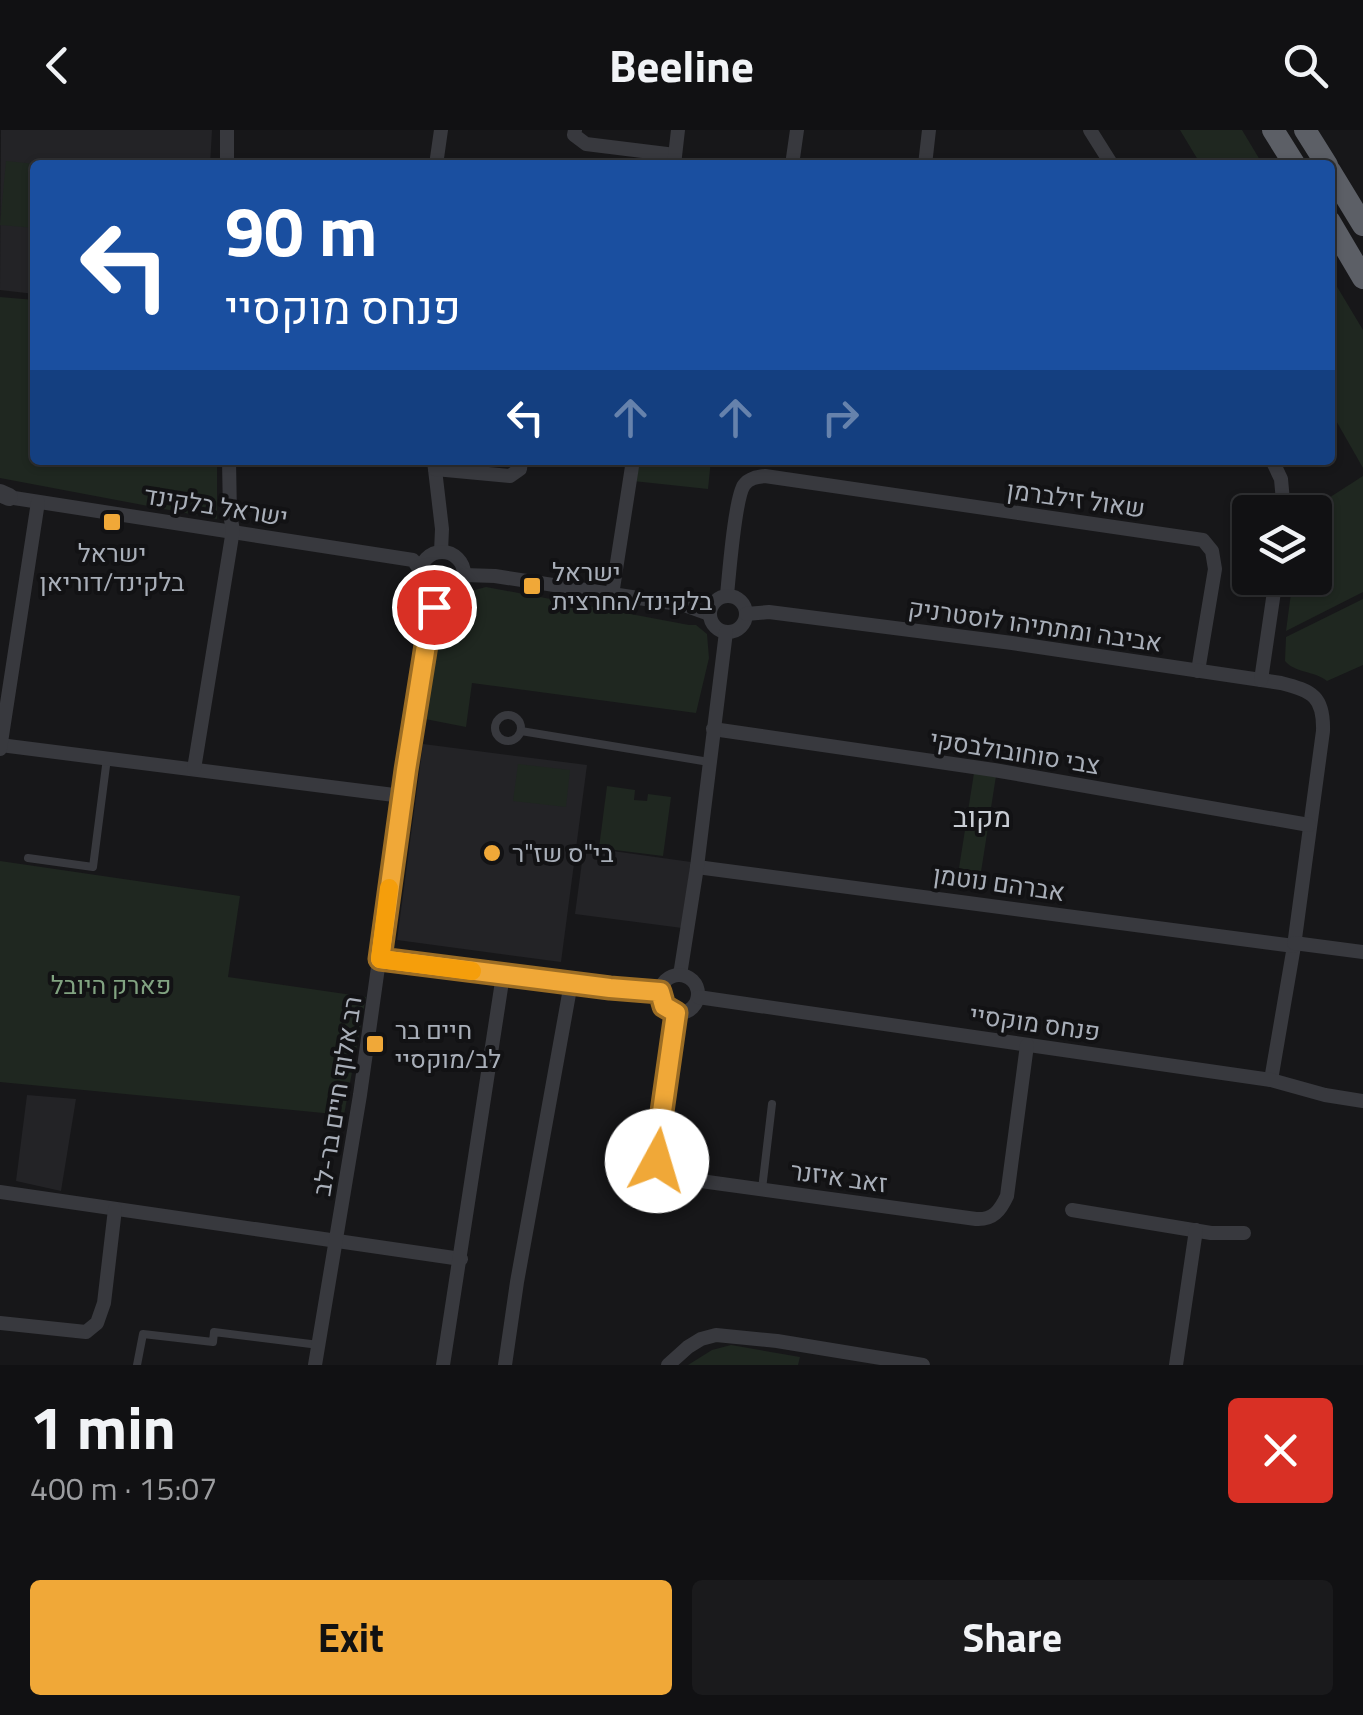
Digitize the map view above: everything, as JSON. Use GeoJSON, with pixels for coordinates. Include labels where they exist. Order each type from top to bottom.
{"type":"FeatureCollection","features":[{"type":"Feature","properties":{"kind":"highway"},"geometry":{"type":"LineString","coordinates":[[1273,130],[1292,160]]}},
{"type":"Feature","properties":{"kind":"highway"},"geometry":{"type":"LineString","coordinates":[[1305,130],[1323,160]]}},
{"type":"Feature","properties":{"kind":"highway"},"geometry":{"type":"LineString","coordinates":[[1335,179],[1363,225]]}},
{"type":"Feature","properties":{"kind":"highway"},"geometry":{"type":"LineString","coordinates":[[1335,230],[1363,278]]}},
{"type":"Feature","properties":{"kind":"street"},"geometry":{"type":"LineString","coordinates":[[227,130],[227,160]]}},
{"type":"Feature","properties":{"kind":"street"},"geometry":{"type":"LineString","coordinates":[[437,160],[442,130]]}},
{"type":"Feature","properties":{"kind":"street"},"geometry":{"type":"LineString","coordinates":[[575,130],[574,135],[586,144],[674,160],[678,130]]}},
{"type":"Feature","properties":{"kind":"street"},"geometry":{"type":"LineString","coordinates":[[793,160],[797,130]]}},
{"type":"Feature","properties":{"kind":"street"},"geometry":{"type":"LineString","coordinates":[[926,160],[929,130]]}},
{"type":"Feature","properties":{"kind":"street"},"geometry":{"type":"LineString","coordinates":[[1090,130],[1109,160]]}},
{"type":"Feature","properties":{"kind":"street"},"geometry":{"type":"LineString","coordinates":[[194,769],[232,530],[229,465]]}},
{"type":"Feature","properties":{"kind":"street"},"geometry":{"type":"LineString","coordinates":[[434,465],[441,552]]}},
{"type":"Feature","properties":{"kind":"street"},"geometry":{"type":"LineString","coordinates":[[440,465],[510,476],[520,465]]}},
{"type":"Feature","properties":{"kind":"street"},"geometry":{"type":"LineString","coordinates":[[612,595],[632,465]]}},
{"type":"Feature","properties":{"kind":"street"},"geometry":{"type":"LineString","coordinates":[[1274,465],[1282,495]]}},
{"type":"Feature","properties":{"kind":"street","name":"שאול זילברמן"},"geometry":{"type":"LineString","coordinates":[[727,595],[743,486],[752,478],[765,476],[1203,540],[1212,551],[1215,569],[1198,670]]}},
{"type":"Feature","properties":{"kind":"street","name":"ישראל בלקינד"},"geometry":{"type":"LineString","coordinates":[[3,495],[413,560],[420,570]]}},
{"type":"Feature","properties":{"kind":"street"},"geometry":{"type":"LineString","coordinates":[[38,502],[0,746],[402,796]]}},
{"type":"Feature","properties":{"kind":"street"},"geometry":{"type":"LineString","coordinates":[[441,552],[455,556],[464,575],[455,592],[442,596],[425,588],[420,576],[428,557],[441,552]]}},
{"type":"Feature","properties":{"kind":"street"},"geometry":{"type":"LineString","coordinates":[[464,575],[494,576],[684,605],[709,614]]}},
{"type":"Feature","properties":{"kind":"street","name":"רב אלוף חיים בר-לב"},"geometry":{"type":"LineString","coordinates":[[316,1365],[436,595]]}},
{"type":"Feature","properties":{"kind":"street"},"geometry":{"type":"LineString","coordinates":[[727,595],[742,603],[746,614],[742,625],[726,632],[712,624],[709,614],[716,599],[727,595]]}},
{"type":"Feature","properties":{"kind":"street"},"geometry":{"type":"LineString","coordinates":[[1261,680],[1274,595]]}},
{"type":"Feature","properties":{"kind":"street","name":"אביבה ומתתיהו לוסטרניק"},"geometry":{"type":"LineString","coordinates":[[746,614],[787,614],[1012,643],[1293,686],[1314,696],[1321,703],[1324,716],[1310,825]]}},
{"type":"Feature","properties":{"kind":"street"},"geometry":{"type":"LineString","coordinates":[[680,976],[726,632]]}},
{"type":"Feature","properties":{"kind":"street","name":"צבי סוחובולבסקי"},"geometry":{"type":"LineString","coordinates":[[713,730],[994,770],[1310,825]]}},
{"type":"Feature","properties":{"kind":"street"},"geometry":{"type":"LineString","coordinates":[[1271,1080],[1310,825]]}},
{"type":"Feature","properties":{"kind":"street","name":"אברהם נוטמן"},"geometry":{"type":"LineString","coordinates":[[697,867],[1363,952]]}},
{"type":"Feature","properties":{"kind":"street"},"geometry":{"type":"LineString","coordinates":[[380,959],[660,992]]}},
{"type":"Feature","properties":{"kind":"street"},"geometry":{"type":"LineString","coordinates":[[443,1365],[503,975]]}},
{"type":"Feature","properties":{"kind":"street"},"geometry":{"type":"LineString","coordinates":[[680,976],[692,980],[698,997],[689,1011],[676,1013],[664,1006],[660,992],[671,977],[680,976]]}},
{"type":"Feature","properties":{"kind":"street"},"geometry":{"type":"LineString","coordinates":[[504,1365],[571,983]]}},
{"type":"Feature","properties":{"kind":"street","name":"פנחס מוקסיי"},"geometry":{"type":"LineString","coordinates":[[698,997],[1271,1080],[1363,1102]]}},
{"type":"Feature","properties":{"kind":"street","name":"זאב איזנר"},"geometry":{"type":"LineString","coordinates":[[676,1013],[656,1154],[668,1174],[976,1218],[991,1217],[1006,1196],[1027,1045]]}},
{"type":"Feature","properties":{"kind":"street"},"geometry":{"type":"LineString","coordinates":[[0,1192],[461,1259]]}},
{"type":"Feature","properties":{"kind":"street"},"geometry":{"type":"LineString","coordinates":[[0,1323],[86,1332],[98,1323],[115,1209]]}},
{"type":"Feature","properties":{"kind":"street"},"geometry":{"type":"LineString","coordinates":[[1072,1210],[1196,1230],[1244,1233]]}},
{"type":"Feature","properties":{"kind":"street"},"geometry":{"type":"LineString","coordinates":[[1176,1365],[1196,1230]]}},
{"type":"Feature","properties":{"kind":"street"},"geometry":{"type":"LineString","coordinates":[[668,1365],[688,1347],[716,1335],[776,1340],[892,1363],[923,1365]]}},
{"type":"Feature","properties":{"kind":"lane"},"geometry":{"type":"LineString","coordinates":[[520,730],[708,762]]}},
{"type":"Feature","properties":{"kind":"lane"},"geometry":{"type":"LineString","coordinates":[[28,858],[93,868],[107,758]]}},
{"type":"Feature","properties":{"kind":"lane"},"geometry":{"type":"LineString","coordinates":[[762,1189],[772,1104]]}},
{"type":"Feature","properties":{"kind":"lane"},"geometry":{"type":"LineString","coordinates":[[137,1365],[143,1334],[213,1342],[214,1332],[318,1346]]}},
{"type":"Feature","properties":{"kind":"shaded area"},"geometry":{"type":"Polygon","coordinates":[[[1,130],[212,130],[210,160],[30,160],[30,293],[0,290],[1,130]]]}},
{"type":"Feature","properties":{"kind":"shaded area","name":"בי\"ס שז\"ר"},"geometry":{"type":"Polygon","coordinates":[[[423,744],[587,765],[561,962],[397,940],[423,744]]]}},
{"type":"Feature","properties":{"kind":"shaded area"},"geometry":{"type":"Polygon","coordinates":[[[584,847],[691,862],[682,928],[575,914],[584,847]]]}},
{"type":"Feature","properties":{"kind":"shaded area"},"geometry":{"type":"Polygon","coordinates":[[[27,1095],[76,1099],[61,1191],[16,1181],[27,1095]]]}},
{"type":"Feature","properties":{"kind":"green space"},"geometry":{"type":"Polygon","coordinates":[[[1180,130],[1242,130],[1260,160],[1198,160],[1180,130]]]}},
{"type":"Feature","properties":{"kind":"green space"},"geometry":{"type":"Polygon","coordinates":[[[6,161],[30,163],[30,228],[0,225],[6,161]]]}},
{"type":"Feature","properties":{"kind":"green space"},"geometry":{"type":"Polygon","coordinates":[[[1335,283],[1363,330],[1363,468],[1335,419],[1335,283]]]}},
{"type":"Feature","properties":{"kind":"green space"},"geometry":{"type":"Polygon","coordinates":[[[0,297],[30,300],[30,465],[217,465],[217,519],[0,478],[0,297]]]}},
{"type":"Feature","properties":{"kind":"green space"},"geometry":{"type":"Polygon","coordinates":[[[635,465],[710,465],[708,489],[633,481],[635,465]]]}},
{"type":"Feature","properties":{"kind":"green space"},"geometry":{"type":"Polygon","coordinates":[[[1363,476],[1363,592],[1286,631],[1291,595],[1332,595],[1332,496],[1363,476]]]}},
{"type":"Feature","properties":{"kind":"green space"},"geometry":{"type":"Polygon","coordinates":[[[486,587],[696,625],[707,634],[709,658],[696,713],[472,683],[466,727],[420,718],[441,615],[458,599],[486,587]]]}},
{"type":"Feature","properties":{"kind":"green space"},"geometry":{"type":"Polygon","coordinates":[[[1363,599],[1363,665],[1327,681],[1285,661],[1286,637],[1363,599]]]}},
{"type":"Feature","properties":{"kind":"green space"},"geometry":{"type":"Polygon","coordinates":[[[518,764],[570,770],[566,807],[513,801],[518,764]]]}},
{"type":"Feature","properties":{"kind":"green space"},"geometry":{"type":"Polygon","coordinates":[[[974,773],[996,776],[978,891],[956,887],[974,773]]]}},
{"type":"Feature","properties":{"kind":"green space"},"geometry":{"type":"Polygon","coordinates":[[[607,786],[635,790],[634,800],[647,801],[648,794],[671,797],[663,856],[599,848],[607,786]]]}},
{"type":"Feature","properties":{"kind":"green space","name":"פארק היובל"},"geometry":{"type":"Polygon","coordinates":[[[0,861],[240,896],[228,977],[366,997],[344,1115],[0,1082],[0,861]]]}},
{"type":"Feature","properties":{"kind":"green space"},"geometry":{"type":"Polygon","coordinates":[[[731,1345],[800,1357],[798,1365],[688,1365],[712,1350],[731,1345]]]}},
{"type":"Feature","properties":{"kind":"slow traffic"},"geometry":{"type":"LineString","coordinates":[[389,888],[380,959],[472,971]]}},
{"type":"Feature","properties":{"kind":"place","name":"ישראל בלקינד/דוריאן"},"geometry":{"type":"Point","coordinates":[112,522]}},
{"type":"Feature","properties":{"kind":"place","name":"ישראל בלקינד/החרצית"},"geometry":{"type":"Point","coordinates":[532,586]}},
{"type":"Feature","properties":{"kind":"place","name":"בי\"ס שז\"ר"},"geometry":{"type":"Point","coordinates":[492,853]}},
{"type":"Feature","properties":{"kind":"place","name":"חיים בר לב/מוקסיי"},"geometry":{"type":"Point","coordinates":[375,1044]}},
{"type":"Feature","properties":{"kind":"district","name":"מקוב"},"geometry":{"type":"Point","coordinates":[982,817]}},
{"type":"Feature","properties":{"kind":"route"},"geometry":{"type":"LineString","coordinates":[[434,607],[380,959],[660,992],[664,1006],[676,1013],[657,1161]]}}]}
